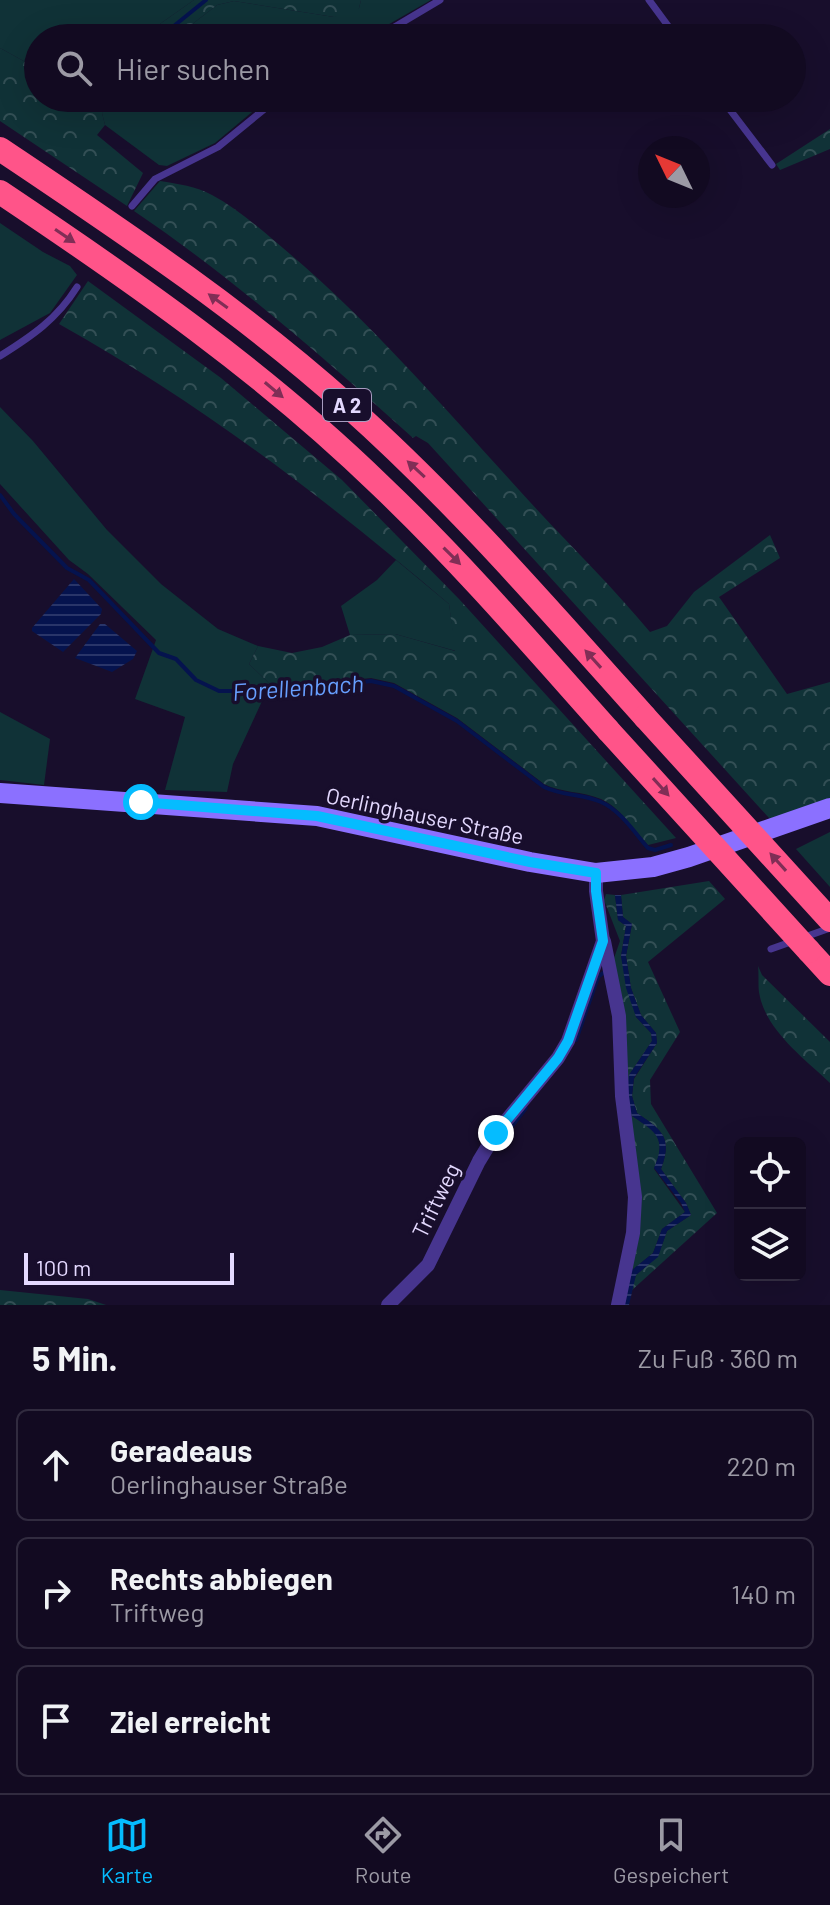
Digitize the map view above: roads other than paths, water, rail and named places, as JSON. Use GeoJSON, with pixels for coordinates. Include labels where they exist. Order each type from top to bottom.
{"type":"FeatureCollection","features":[{"type":"Feature","properties":{"kind":"highway","name":"A 2"},"geometry":{"type":"LineString","coordinates":[[0,149],[140,243],[260,331],[346,404],[431,483],[523,580],[830,920]]}},
{"type":"Feature","properties":{"kind":"highway","name":"A 2"},"geometry":{"type":"LineString","coordinates":[[0,192],[175,313],[308,419],[379,483],[463,568],[830,974]]}},
{"type":"Feature","properties":{"kind":"main road","name":"Oerlinghauser Straße"},"geometry":{"type":"LineString","coordinates":[[0,793],[317,816],[530,862],[596,873],[653,867],[733,844],[830,808]]}},
{"type":"Feature","properties":{"kind":"street","name":"Triftweg"},"geometry":{"type":"LineString","coordinates":[[596,873],[603,941],[619,1016],[622,1096],[635,1197],[633,1233],[618,1305]]}},
{"type":"Feature","properties":{"kind":"street","name":"Triftweg"},"geometry":{"type":"LineString","coordinates":[[388,1305],[428,1265],[484,1152],[558,1058],[568,1041],[603,941]]}},
{"type":"Feature","properties":{"kind":"lane"},"geometry":{"type":"LineString","coordinates":[[400,24],[440,0]]}},
{"type":"Feature","properties":{"kind":"lane"},"geometry":{"type":"LineString","coordinates":[[649,0],[667,24]]}},
{"type":"Feature","properties":{"kind":"lane"},"geometry":{"type":"LineString","coordinates":[[132,206],[155,179],[218,147],[261,112]]}},
{"type":"Feature","properties":{"kind":"lane"},"geometry":{"type":"LineString","coordinates":[[732,112],[772,165]]}},
{"type":"Feature","properties":{"kind":"lane"},"geometry":{"type":"LineString","coordinates":[[0,356],[53,320],[77,287]]}},
{"type":"Feature","properties":{"kind":"lane"},"geometry":{"type":"LineString","coordinates":[[771,949],[830,928]]}},
{"type":"Feature","properties":{"kind":"waterway"},"geometry":{"type":"LineString","coordinates":[[176,24],[206,0]]}},
{"type":"Feature","properties":{"kind":"waterway","name":"Forellenbach"},"geometry":{"type":"LineString","coordinates":[[0,495],[14,514],[67,568],[89,580],[159,653],[176,659],[196,680],[219,691],[263,691],[270,687],[304,689],[371,681],[394,686],[457,721],[544,787],[594,799],[615,810],[648,848],[655,850],[671,845]]}},
{"type":"Feature","properties":{"kind":"waterway"},"geometry":{"type":"LineString","coordinates":[[576,1040],[598,977],[603,973]]}},
{"type":"Feature","properties":{"kind":"waterway"},"geometry":{"type":"LineString","coordinates":[[495,1148],[526,1108]]}}]}
